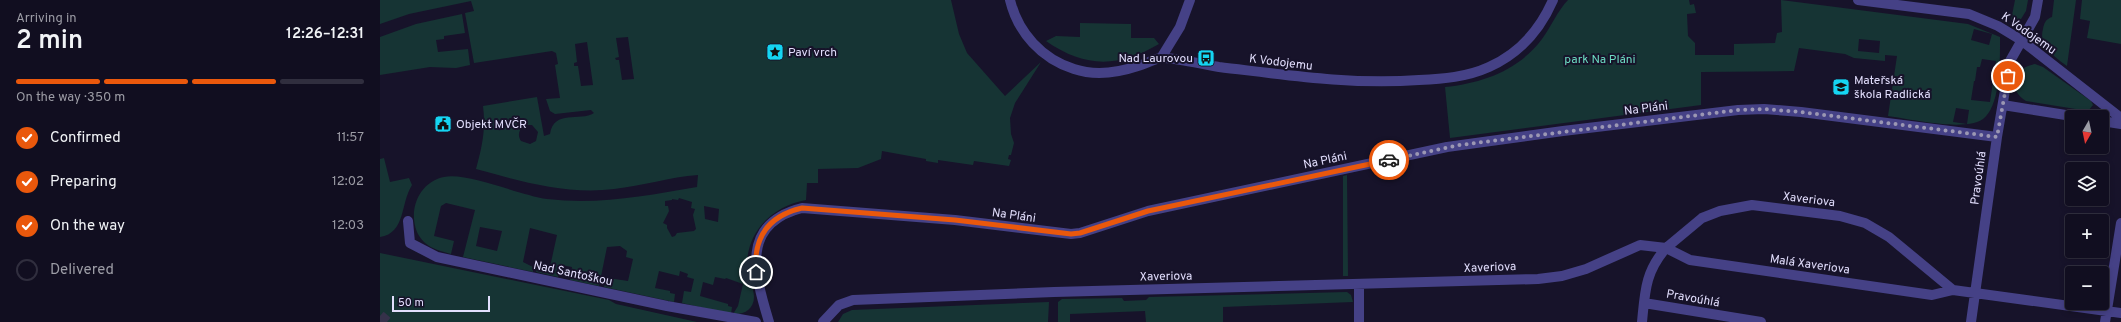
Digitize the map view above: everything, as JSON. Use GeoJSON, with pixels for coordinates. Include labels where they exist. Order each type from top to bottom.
{"type":"FeatureCollection","features":[{"type":"Feature","properties":{"kind":"street","name":"K Vodojemu"},"geometry":{"type":"LineString","coordinates":[[1010,0],[1019,25],[1033,43],[1048,57],[1074,69],[1105,73],[1125,70],[1161,58],[1326,80],[1370,82],[1451,78],[1487,68],[1517,50],[1530,38],[1544,19],[1553,0]]}},
{"type":"Feature","properties":{"kind":"street"},"geometry":{"type":"LineString","coordinates":[[1161,58],[1180,27],[1190,0]]}},
{"type":"Feature","properties":{"kind":"street","name":"K Vodojemu"},"geometry":{"type":"LineString","coordinates":[[1858,0],[1969,14],[1998,26],[2021,40],[2121,118]]}},
{"type":"Feature","properties":{"kind":"street","name":"Pravoúhlá"},"geometry":{"type":"LineString","coordinates":[[1971,322],[1997,137],[2010,61],[2035,17],[2038,0]]}},
{"type":"Feature","properties":{"kind":"street"},"geometry":{"type":"LineString","coordinates":[[2003,105],[2065,115]]}},
{"type":"Feature","properties":{"kind":"street","name":"Na Pláni"},"geometry":{"type":"LineString","coordinates":[[769,322],[757,284],[755,262],[759,239],[773,220],[783,214],[802,208],[955,220],[1071,234],[1080,233],[1148,211],[1447,147],[1738,110],[1764,109],[1801,112],[1997,137]]}},
{"type":"Feature","properties":{"kind":"street"},"geometry":{"type":"LineString","coordinates":[[2109,122],[2121,124]]}},
{"type":"Feature","properties":{"kind":"street","name":"Xaveriova"},"geometry":{"type":"LineString","coordinates":[[823,322],[839,305],[853,300],[1054,292],[1359,285],[1562,276],[1640,246],[1666,248],[1702,218],[1720,211],[1752,205],[1840,216],[1865,223],[1889,237],[1953,290],[2121,313]]}},
{"type":"Feature","properties":{"kind":"street","name":"Nad Santoškou"},"geometry":{"type":"LineString","coordinates":[[408,221],[410,243],[437,257],[674,308],[756,322]]}},
{"type":"Feature","properties":{"kind":"street"},"geometry":{"type":"LineString","coordinates":[[2106,322],[2121,223]]}},
{"type":"Feature","properties":{"kind":"street"},"geometry":{"type":"LineString","coordinates":[[1642,322],[1647,280],[1654,261],[1666,248]]}},
{"type":"Feature","properties":{"kind":"street","name":"Malá Xaveriova"},"geometry":{"type":"LineString","coordinates":[[1666,248],[1690,260],[1932,295],[1953,290]]}},
{"type":"Feature","properties":{"kind":"street"},"geometry":{"type":"LineString","coordinates":[[1359,285],[1359,322]]}},
{"type":"Feature","properties":{"kind":"street","name":"Pravoúhlá"},"geometry":{"type":"LineString","coordinates":[[1644,303],[1736,320],[1761,322]]}},
{"type":"Feature","properties":{"kind":"green space"},"geometry":{"type":"Polygon","coordinates":[[[380,0],[951,0],[959,34],[967,53],[1005,96],[1041,62],[1015,103],[1010,118],[1011,134],[1014,143],[1011,155],[1009,155],[1008,159],[1011,160],[1009,166],[974,161],[973,165],[938,160],[938,163],[926,161],[926,159],[882,151],[881,159],[858,168],[818,169],[818,183],[807,183],[806,200],[794,203],[773,214],[764,222],[751,243],[747,268],[754,294],[754,301],[748,310],[733,314],[738,306],[743,284],[726,278],[715,277],[713,285],[703,282],[700,296],[728,304],[728,306],[732,307],[731,314],[682,303],[684,291],[691,292],[694,279],[687,277],[688,274],[680,271],[679,276],[659,271],[655,288],[670,291],[670,293],[675,294],[674,302],[604,287],[608,278],[628,281],[633,259],[626,257],[627,251],[620,246],[607,247],[599,286],[570,280],[572,267],[561,265],[558,277],[536,272],[537,269],[543,266],[550,267],[557,235],[530,228],[523,262],[533,267],[533,272],[463,257],[475,210],[446,203],[441,206],[434,236],[454,241],[451,254],[431,247],[423,241],[417,232],[415,224],[415,206],[422,191],[428,185],[435,180],[444,177],[454,176],[466,178],[535,197],[566,201],[585,201],[622,199],[697,187],[698,175],[614,189],[579,190],[544,186],[476,169],[483,138],[483,106],[537,97],[544,136],[550,134],[552,126],[557,121],[568,118],[582,117],[594,113],[591,110],[555,114],[550,111],[546,99],[560,98],[555,65],[558,64],[556,53],[552,51],[474,63],[465,13],[474,11],[471,1],[409,14],[380,24],[380,0]],[[628,37],[616,38],[619,57],[615,58],[616,60],[619,60],[622,80],[634,79],[628,37]],[[587,42],[575,44],[577,62],[574,63],[574,66],[578,66],[581,86],[593,85],[587,42]],[[525,125],[521,128],[519,134],[521,141],[530,144],[536,141],[538,132],[532,125],[525,125]],[[679,198],[678,200],[672,199],[665,201],[665,206],[668,206],[669,211],[663,223],[667,225],[672,237],[677,233],[694,231],[696,229],[693,215],[695,209],[691,208],[692,202],[679,198]],[[704,206],[705,219],[718,222],[719,209],[704,206]],[[480,227],[476,246],[497,251],[502,231],[480,227]]]}},
{"type":"Feature","properties":{"kind":"green space","name":"park Na Pláni"},"geometry":{"type":"Polygon","coordinates":[[[1568,0],[1689,0],[1690,5],[1694,4],[1696,13],[1687,14],[1688,36],[1695,43],[1695,55],[1734,55],[1734,44],[1775,43],[1777,33],[1782,32],[1781,0],[1968,24],[2000,37],[1998,81],[1993,104],[1989,113],[1983,119],[1974,123],[1967,124],[1951,125],[1923,122],[1888,116],[1897,56],[1885,55],[1885,61],[1854,58],[1845,54],[1799,48],[1794,71],[1701,72],[1701,105],[1450,138],[1445,87],[1473,82],[1511,67],[1533,50],[1568,0]],[[1974,29],[1971,40],[1989,45],[1992,34],[1974,29]],[[1859,39],[1858,51],[1879,53],[1880,41],[1859,39]],[[1982,59],[1980,67],[1977,67],[1971,100],[1990,102],[1996,61],[1982,59]],[[1956,108],[1953,122],[1967,124],[1969,110],[1956,108]]]}},
{"type":"Feature","properties":{"kind":"green space"},"geometry":{"type":"Polygon","coordinates":[[[2015,0],[2028,0],[2026,11],[2021,19],[2011,20],[2015,0]]]}},
{"type":"Feature","properties":{"kind":"green space"},"geometry":{"type":"Polygon","coordinates":[[[2054,0],[2076,0],[2067,66],[2057,59],[2045,46],[2043,41],[2043,27],[2047,20],[2052,17],[2054,0]]]}},
{"type":"Feature","properties":{"kind":"green space"},"geometry":{"type":"Polygon","coordinates":[[[2082,0],[2121,0],[2121,44],[2087,38],[2090,21],[2080,19],[2082,0]]]}},
{"type":"Feature","properties":{"kind":"green space"},"geometry":{"type":"Polygon","coordinates":[[[462,14],[465,33],[444,36],[444,39],[436,40],[438,52],[468,49],[470,65],[456,68],[430,67],[380,75],[380,37],[416,24],[462,14]]]}},
{"type":"Feature","properties":{"kind":"green space"},"geometry":{"type":"Polygon","coordinates":[[[1080,23],[1131,24],[1131,38],[1154,38],[1159,44],[1130,57],[1116,61],[1102,62],[1074,56],[1060,50],[1046,41],[1056,36],[1080,37],[1080,23]]]}},
{"type":"Feature","properties":{"kind":"green space"},"geometry":{"type":"Polygon","coordinates":[[[2035,64],[2043,67],[2091,101],[2093,105],[2089,110],[2082,110],[2026,101],[2020,96],[2014,85],[2017,74],[2027,66],[2035,64]]]}},
{"type":"Feature","properties":{"kind":"green space"},"geometry":{"type":"Polygon","coordinates":[[[384,158],[390,182],[409,178],[412,185],[398,224],[394,230],[380,237],[380,159],[384,158]]]}},
{"type":"Feature","properties":{"kind":"green space"},"geometry":{"type":"Polygon","coordinates":[[[1347,175],[1348,276],[1343,276],[1343,176],[1347,175]]]}},
{"type":"Feature","properties":{"kind":"green space"},"geometry":{"type":"Polygon","coordinates":[[[380,253],[609,300],[616,304],[697,322],[380,322],[380,253]]]}},
{"type":"Feature","properties":{"kind":"green space"},"geometry":{"type":"Polygon","coordinates":[[[1347,292],[1351,295],[1353,302],[1223,307],[1223,322],[1146,322],[1145,311],[1070,314],[1070,322],[1058,322],[1058,302],[1062,299],[1122,298],[1124,301],[1146,300],[1149,297],[1347,292]]]}},
{"type":"Feature","properties":{"kind":"green space"},"geometry":{"type":"Polygon","coordinates":[[[1049,302],[1048,322],[838,322],[843,314],[852,310],[1049,302]]]}},
{"type":"Feature","properties":{"kind":"tunnel"},"geometry":{"type":"LineString","coordinates":[[380,316],[387,322]]}},
{"type":"Feature","properties":{"kind":"way so far"},"geometry":{"type":"LineString","coordinates":[[1389,160],[1460,145],[1738,110],[1764,109],[1801,112],[1997,137],[2008,76]]}},
{"type":"Feature","properties":{"kind":"place","name":"Paví vrch"},"geometry":{"type":"Point","coordinates":[775,52]}},
{"type":"Feature","properties":{"kind":"place","name":"Nad Laurovou"},"geometry":{"type":"Point","coordinates":[1206,58]}},
{"type":"Feature","properties":{"kind":"place","name":"Mateřská škola Radlická"},"geometry":{"type":"Point","coordinates":[1841,87]}},
{"type":"Feature","properties":{"kind":"place","name":"Objekt MVČR"},"geometry":{"type":"Point","coordinates":[443,124]}},
{"type":"Feature","properties":{"kind":"route"},"geometry":{"type":"LineString","coordinates":[[756,272],[756,252],[759,239],[765,229],[773,220],[783,214],[802,208],[822,208],[955,220],[1071,234],[1080,233],[1148,211],[1389,160]]}}]}
